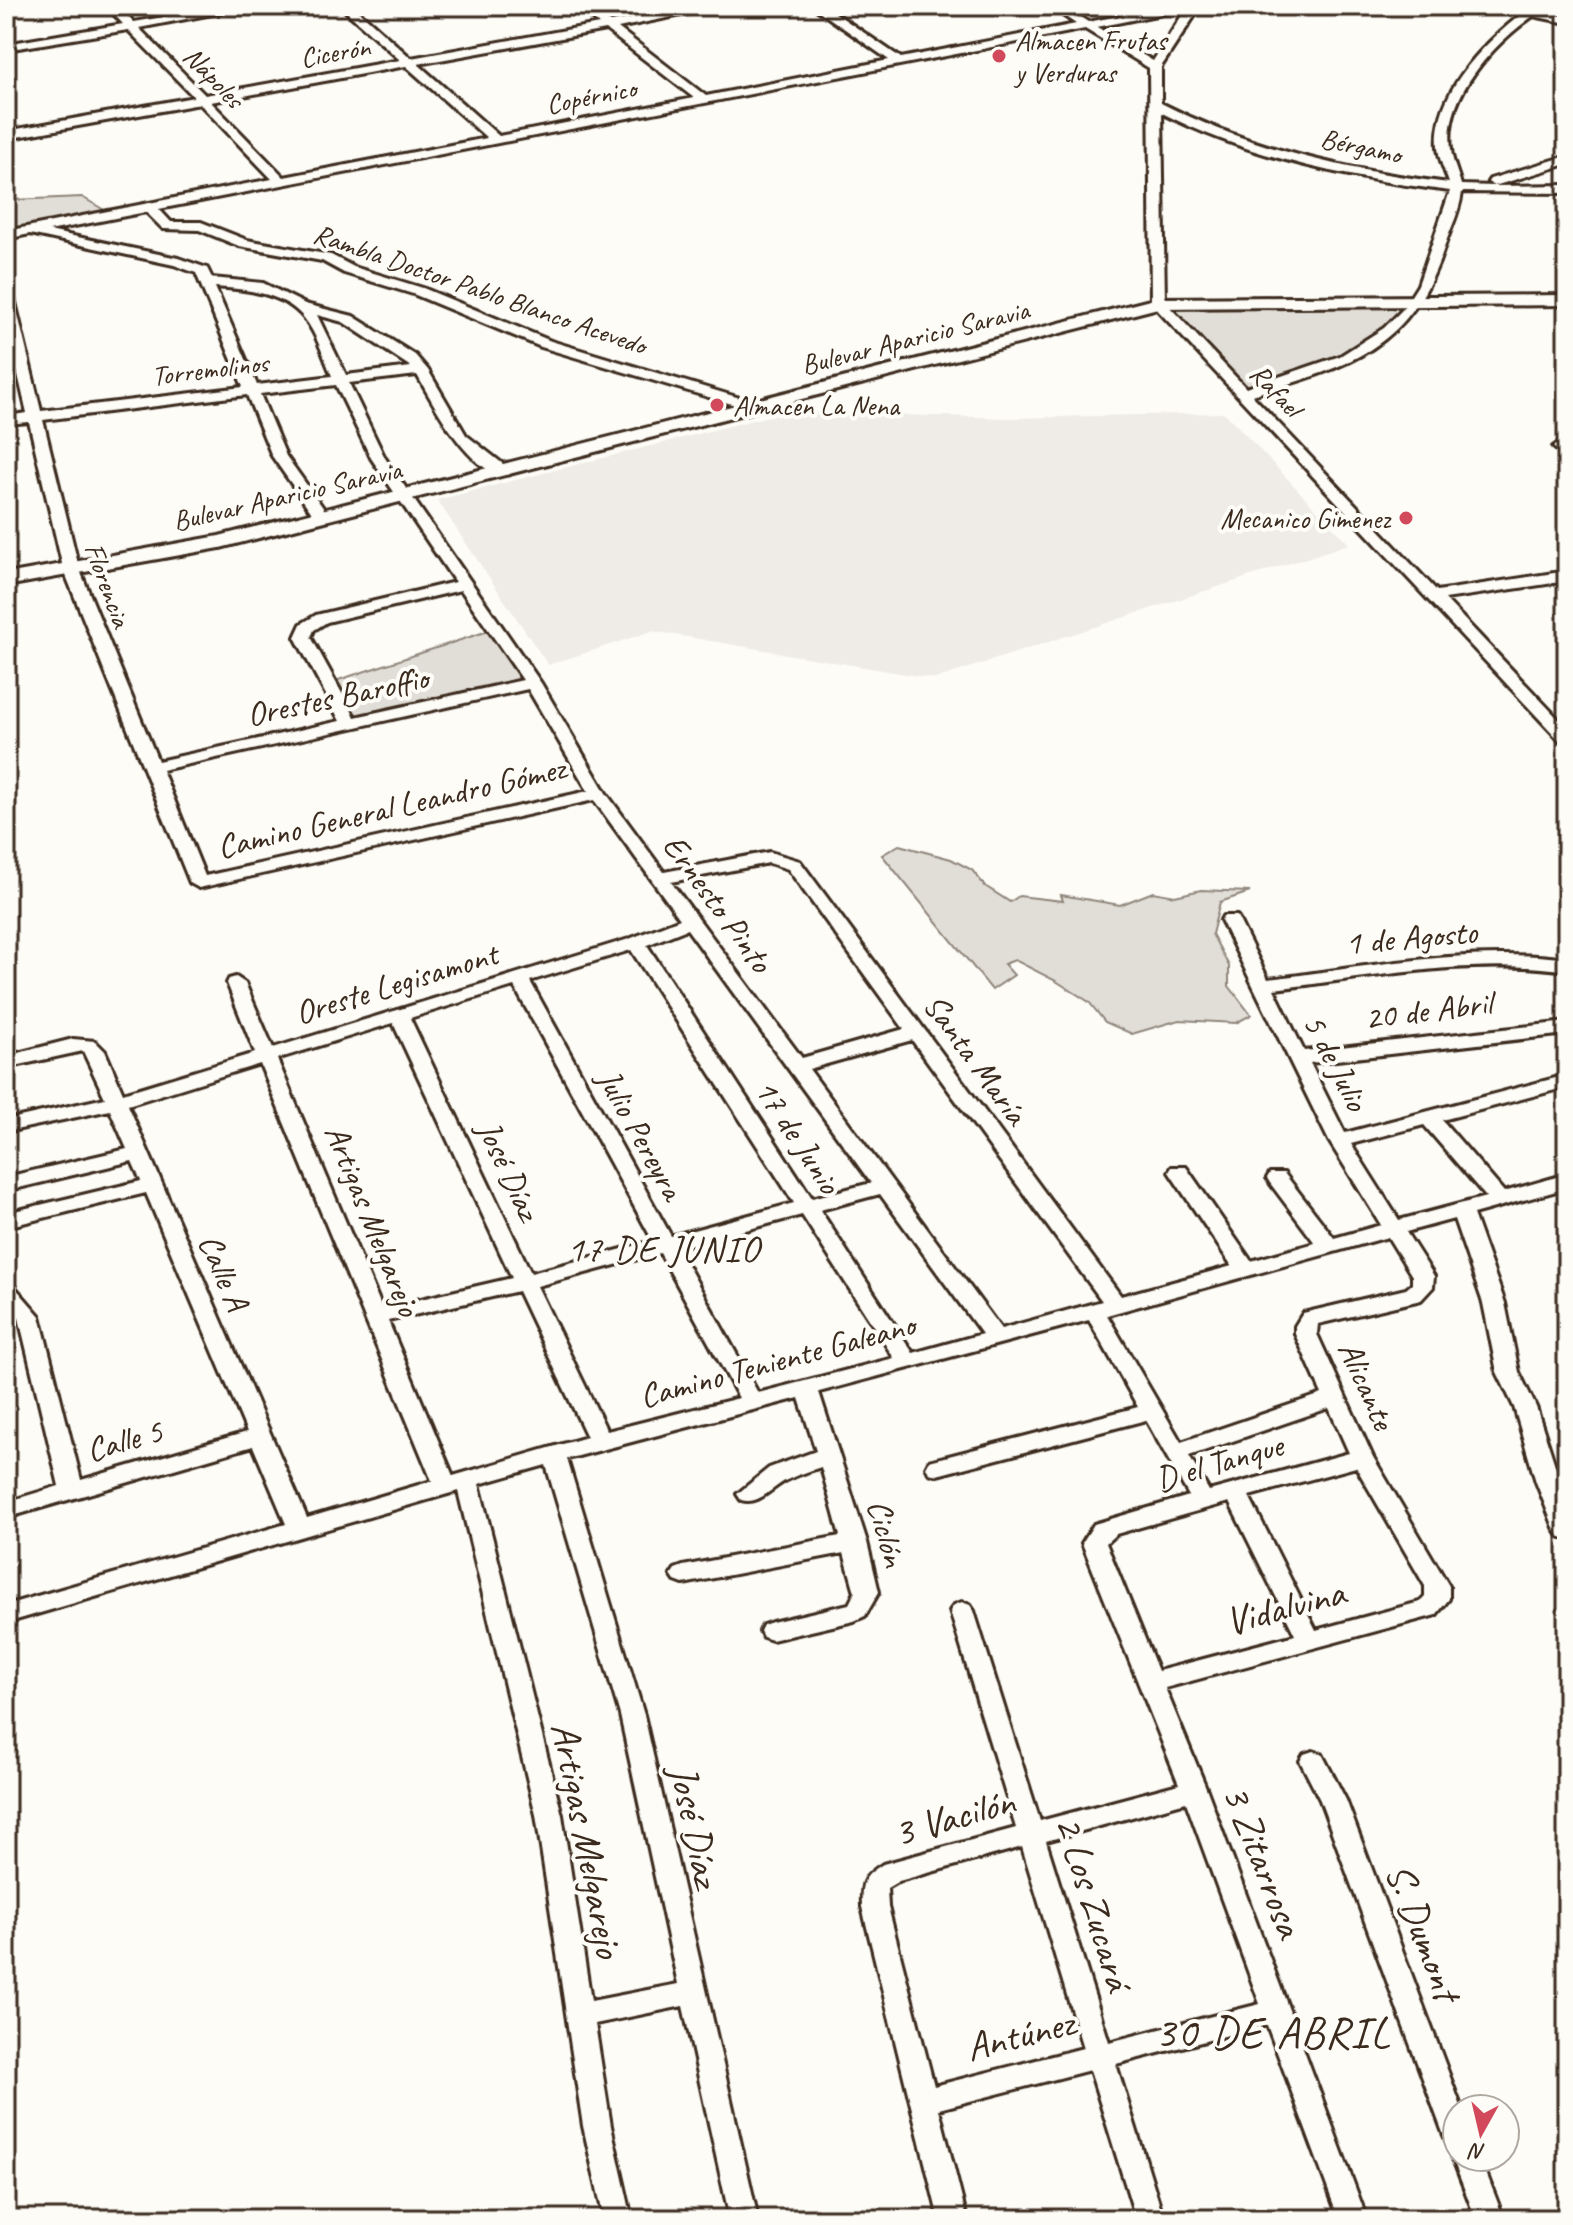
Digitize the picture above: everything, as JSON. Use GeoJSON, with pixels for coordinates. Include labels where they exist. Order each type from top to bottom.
{"type":"FeatureCollection","features":[{"type":"Feature","properties":{"kind":"street","name":"Nápoles"},"geometry":{"type":"LineString","coordinates":[[112,6],[281,181]]}},
{"type":"Feature","properties":{"kind":"street"},"geometry":{"type":"LineString","coordinates":[[6,47],[248,6]]}},
{"type":"Feature","properties":{"kind":"street"},"geometry":{"type":"LineString","coordinates":[[346,6],[495,139]]}},
{"type":"Feature","properties":{"kind":"street"},"geometry":{"type":"LineString","coordinates":[[582,6],[703,99]]}},
{"type":"Feature","properties":{"kind":"street","name":"Cicerón"},"geometry":{"type":"LineString","coordinates":[[6,135],[719,6]]}},
{"type":"Feature","properties":{"kind":"street"},"geometry":{"type":"LineString","coordinates":[[818,6],[898,61]]}},
{"type":"Feature","properties":{"kind":"street"},"geometry":{"type":"LineString","coordinates":[[1055,6],[1155,67]]}},
{"type":"Feature","properties":{"kind":"street","name":"Copérnico"},"geometry":{"type":"LineString","coordinates":[[6,235],[1186,6]]}},
{"type":"Feature","properties":{"kind":"street"},"geometry":{"type":"LineString","coordinates":[[1158,303],[1155,67],[1195,6]]}},
{"type":"Feature","properties":{"kind":"street"},"geometry":{"type":"LineString","coordinates":[[1499,6],[1536,9],[1567,20]]}},
{"type":"Feature","properties":{"kind":"street"},"geometry":{"type":"LineString","coordinates":[[1243,393],[1325,367],[1355,353],[1400,321],[1424,288],[1456,188],[1447,164],[1445,136],[1457,92],[1481,58],[1536,9]]}},
{"type":"Feature","properties":{"kind":"street","name":"Bérgamo"},"geometry":{"type":"LineString","coordinates":[[1154,104],[1221,134],[1364,173],[1456,188],[1567,189]]}},
{"type":"Feature","properties":{"kind":"street"},"geometry":{"type":"LineString","coordinates":[[1474,189],[1567,160]]}},
{"type":"Feature","properties":{"kind":"street"},"geometry":{"type":"LineString","coordinates":[[6,167],[6,191]]}},
{"type":"Feature","properties":{"kind":"street"},"geometry":{"type":"LineString","coordinates":[[1527,173],[1528,179],[1542,189]]}},
{"type":"Feature","properties":{"kind":"street","name":"Rambla Doctor Pablo Blanco Acevedo"},"geometry":{"type":"LineString","coordinates":[[148,206],[168,226],[201,226],[244,243],[326,258],[349,270],[418,291],[546,344],[755,407]]}},
{"type":"Feature","properties":{"kind":"street"},"geometry":{"type":"LineString","coordinates":[[24,230],[189,264],[202,271],[279,456],[321,516]]}},
{"type":"Feature","properties":{"kind":"street"},"geometry":{"type":"LineString","coordinates":[[208,282],[258,286],[300,307],[348,319],[410,358],[421,370],[460,437],[474,451],[505,471]]}},
{"type":"Feature","properties":{"kind":"street","name":"Florencia"},"geometry":{"type":"LineString","coordinates":[[6,294],[71,568],[199,883]]}},
{"type":"Feature","properties":{"kind":"street","name":"Bulevar Aparicio Saravia"},"geometry":{"type":"LineString","coordinates":[[6,580],[220,542],[1158,303],[1567,300]]}},
{"type":"Feature","properties":{"kind":"street","name":"Rafael"},"geometry":{"type":"LineString","coordinates":[[1158,303],[1567,738]]}},
{"type":"Feature","properties":{"kind":"street","name":"Ernesto Pinto"},"geometry":{"type":"LineString","coordinates":[[300,307],[311,317],[378,458],[533,683],[598,794],[995,1337]]}},
{"type":"Feature","properties":{"kind":"street","name":"Torremolinos"},"geometry":{"type":"LineString","coordinates":[[6,420],[421,370]]}},
{"type":"Feature","properties":{"kind":"street"},"geometry":{"type":"LineString","coordinates":[[1434,596],[1567,576]]}},
{"type":"Feature","properties":{"kind":"street"},"geometry":{"type":"LineString","coordinates":[[350,723],[303,637],[307,627],[322,618],[467,584]]}},
{"type":"Feature","properties":{"kind":"street","name":"Orestes Baroffio"},"geometry":{"type":"LineString","coordinates":[[153,767],[533,683]]}},
{"type":"Feature","properties":{"kind":"street","name":"Camino General Leandro Gómez"},"geometry":{"type":"LineString","coordinates":[[199,883],[598,794]]}},
{"type":"Feature","properties":{"kind":"street","name":"Santa María"},"geometry":{"type":"LineString","coordinates":[[662,878],[761,858],[780,858],[794,865],[917,1032],[1105,1307],[1152,1411],[1204,1502]]}},
{"type":"Feature","properties":{"kind":"street","name":"5 de Julio"},"geometry":{"type":"LineString","coordinates":[[1230,920],[1339,1141],[1395,1226]]}},
{"type":"Feature","properties":{"kind":"street","name":"Oreste Legisamont"},"geometry":{"type":"LineString","coordinates":[[6,1126],[116,1102],[520,980],[636,943],[692,921]]}},
{"type":"Feature","properties":{"kind":"street","name":"17 de Junio"},"geometry":{"type":"LineString","coordinates":[[636,943],[908,1362]]}},
{"type":"Feature","properties":{"kind":"street","name":"1 de Agosto"},"geometry":{"type":"LineString","coordinates":[[1262,985],[1412,967],[1531,960],[1567,965]]}},
{"type":"Feature","properties":{"kind":"street","name":"Julio Pereyra"},"geometry":{"type":"LineString","coordinates":[[520,980],[753,1403]]}},
{"type":"Feature","properties":{"kind":"street","name":"Artigas Melgarejo"},"geometry":{"type":"LineString","coordinates":[[236,983],[374,1317],[456,1481],[549,1815],[597,2126],[618,2219]]}},
{"type":"Feature","properties":{"kind":"street","name":"José Díaz"},"geometry":{"type":"LineString","coordinates":[[399,1015],[600,1441]]}},
{"type":"Feature","properties":{"kind":"street","name":"20 de Abril"},"geometry":{"type":"LineString","coordinates":[[1297,1058],[1567,1028]]}},
{"type":"Feature","properties":{"kind":"street"},"geometry":{"type":"LineString","coordinates":[[797,1066],[917,1032]]}},
{"type":"Feature","properties":{"kind":"street","name":"Calle A"},"geometry":{"type":"LineString","coordinates":[[6,1062],[73,1045],[88,1045],[95,1051],[299,1526]]}},
{"type":"Feature","properties":{"kind":"street"},"geometry":{"type":"LineString","coordinates":[[1339,1141],[1567,1081]]}},
{"type":"Feature","properties":{"kind":"street"},"geometry":{"type":"LineString","coordinates":[[1429,1118],[1499,1199]]}},
{"type":"Feature","properties":{"kind":"street"},"geometry":{"type":"LineString","coordinates":[[6,1184],[138,1153]]}},
{"type":"Feature","properties":{"kind":"street"},"geometry":{"type":"LineString","coordinates":[[1179,1172],[1246,1270]]}},
{"type":"Feature","properties":{"kind":"street"},"geometry":{"type":"LineString","coordinates":[[1277,1178],[1327,1244]]}},
{"type":"Feature","properties":{"kind":"street","name":"Camino Teniente Galeano"},"geometry":{"type":"LineString","coordinates":[[6,1614],[299,1526],[600,1441],[908,1362],[1246,1270],[1327,1244],[1567,1181]]}},
{"type":"Feature","properties":{"kind":"street"},"geometry":{"type":"LineString","coordinates":[[6,1220],[152,1185]]}},
{"type":"Feature","properties":{"kind":"street"},"geometry":{"type":"LineString","coordinates":[[374,1317],[524,1282],[884,1186]]}},
{"type":"Feature","properties":{"kind":"street"},"geometry":{"type":"LineString","coordinates":[[1461,1209],[1494,1303],[1508,1372],[1525,1407],[1547,1482],[1567,1530]]}},
{"type":"Feature","properties":{"kind":"street","name":"Alicante"},"geometry":{"type":"LineString","coordinates":[[1395,1226],[1423,1276],[1422,1287],[1413,1295],[1311,1318],[1306,1326],[1362,1457],[1437,1586],[1437,1599]]}},
{"type":"Feature","properties":{"kind":"street"},"geometry":{"type":"LineString","coordinates":[[6,1291],[29,1316],[72,1491]]}},
{"type":"Feature","properties":{"kind":"street","name":"Ciclón"},"geometry":{"type":"LineString","coordinates":[[772,1631],[857,1610],[867,1592],[855,1542],[807,1389]]}},
{"type":"Feature","properties":{"kind":"street"},"geometry":{"type":"LineString","coordinates":[[1175,1452],[1335,1398]]}},
{"type":"Feature","properties":{"kind":"street"},"geometry":{"type":"LineString","coordinates":[[937,1467],[1152,1411]]}},
{"type":"Feature","properties":{"kind":"street","name":"Calle 5"},"geometry":{"type":"LineString","coordinates":[[6,1510],[260,1436]]}},
{"type":"Feature","properties":{"kind":"street","name":"José Díaz"},"geometry":{"type":"LineString","coordinates":[[554,1454],[632,1715],[744,2219]]}},
{"type":"Feature","properties":{"kind":"street"},"geometry":{"type":"LineString","coordinates":[[749,1494],[777,1474],[829,1455]]}},
{"type":"Feature","properties":{"kind":"street","name":"D el Tanque"},"geometry":{"type":"LineString","coordinates":[[1097,1535],[1109,1527],[1362,1457]]}},
{"type":"Feature","properties":{"kind":"street"},"geometry":{"type":"LineString","coordinates":[[1236,1493],[1309,1640]]}},
{"type":"Feature","properties":{"kind":"street","name":"3 Zitarrosa"},"geometry":{"type":"LineString","coordinates":[[1097,1535],[1095,1552],[1194,1790],[1353,2219]]}},
{"type":"Feature","properties":{"kind":"street"},"geometry":{"type":"LineString","coordinates":[[683,1575],[855,1542]]}},
{"type":"Feature","properties":{"kind":"street","name":"Vidalvina"},"geometry":{"type":"LineString","coordinates":[[1150,1683],[1428,1609],[1437,1599]]}},
{"type":"Feature","properties":{"kind":"street","name":"2 Los Zucará"},"geometry":{"type":"LineString","coordinates":[[962,1611],[1150,2219]]}},
{"type":"Feature","properties":{"kind":"street","name":"S. Dumont"},"geometry":{"type":"LineString","coordinates":[[1313,1761],[1333,1800],[1442,2093]]}},
{"type":"Feature","properties":{"kind":"street","name":"3 Vacilón"},"geometry":{"type":"LineString","coordinates":[[922,2101],[875,1907],[874,1883],[892,1872],[1194,1790]]}},
{"type":"Feature","properties":{"kind":"street"},"geometry":{"type":"LineString","coordinates":[[580,2015],[693,1993]]}},
{"type":"Feature","properties":{"kind":"street","name":"Antúnez"},"geometry":{"type":"LineString","coordinates":[[922,2101],[1277,2011]]}},
{"type":"Feature","properties":{"kind":"street"},"geometry":{"type":"LineString","coordinates":[[922,2101],[953,2219]]}},
{"type":"Feature","properties":{"kind":"street"},"geometry":{"type":"LineString","coordinates":[[1472,2173],[1490,2219]]}},
{"type":"Feature","properties":{"kind":"shaded area"},"geometry":{"type":"Polygon","coordinates":[[[82,197],[106,211],[23,229],[6,226],[11,200],[82,197]]]}},
{"type":"Feature","properties":{"kind":"shaded area"},"geometry":{"type":"Polygon","coordinates":[[[1396,305],[1400,311],[1388,324],[1352,349],[1288,377],[1250,386],[1240,384],[1173,309],[1396,305]]]}},
{"type":"Feature","properties":{"kind":"shaded area"},"geometry":{"type":"Polygon","coordinates":[[[785,412],[1011,418],[1225,413],[1349,544],[935,679],[652,631],[548,665],[437,500],[785,412]]]}},
{"type":"Feature","properties":{"kind":"shaded area"},"geometry":{"type":"Polygon","coordinates":[[[491,630],[522,680],[354,718],[335,681],[491,630]]]}},
{"type":"Feature","properties":{"kind":"shaded area"},"geometry":{"type":"Polygon","coordinates":[[[899,845],[951,859],[972,870],[985,886],[1010,902],[1019,896],[1063,901],[1061,895],[1120,905],[1153,892],[1175,896],[1201,890],[1250,892],[1220,902],[1212,934],[1229,966],[1229,986],[1251,1015],[1236,1023],[1179,1020],[1132,1034],[1105,1022],[1089,1002],[1015,960],[1004,964],[1014,975],[992,990],[882,855],[899,845]]]}},
{"type":"Feature","properties":{"kind":"place","name":"Almacen Frutas y Verduras"},"geometry":{"type":"Point","coordinates":[999,56]}},
{"type":"Feature","properties":{"kind":"place","name":"Almacen La Nena"},"geometry":{"type":"Point","coordinates":[717,405]}},
{"type":"Feature","properties":{"kind":"place","name":"Mecanico Gimenez"},"geometry":{"type":"Point","coordinates":[1406,518]}},
{"type":"Feature","properties":{"kind":"district","name":"17 DE JUNIO"},"geometry":{"type":"Point","coordinates":[664,1249]}},
{"type":"Feature","properties":{"kind":"district","name":"30 DE ABRIL"},"geometry":{"type":"Point","coordinates":[1273,2032]}}]}
